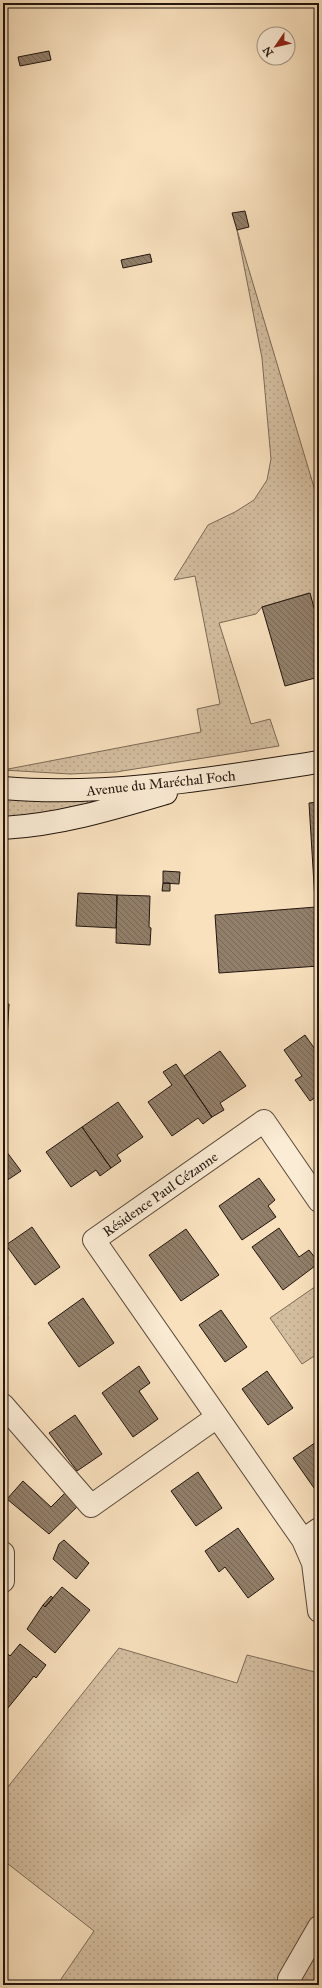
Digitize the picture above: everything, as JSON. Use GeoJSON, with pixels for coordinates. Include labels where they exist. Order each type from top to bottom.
{"type":"FeatureCollection","features":[{"type":"Feature","properties":{"kind":"street","name":"Avenue du Maréchal Foch"},"geometry":{"type":"LineString","coordinates":[[3,788],[67,792],[211,780],[319,762]]}},
{"type":"Feature","properties":{"kind":"street"},"geometry":{"type":"LineString","coordinates":[[3,828],[56,823],[93,814],[211,780]]}},
{"type":"Feature","properties":{"kind":"street","name":"Résidence Paul Cézanne"},"geometry":{"type":"LineString","coordinates":[[319,1200],[264,1121],[94,1240],[218,1417],[311,1534],[312,1563],[319,1612]]}},
{"type":"Feature","properties":{"kind":"street"},"geometry":{"type":"LineString","coordinates":[[3,1405],[91,1506],[218,1417]]}},
{"type":"Feature","properties":{"kind":"street"},"geometry":{"type":"LineString","coordinates":[[3,1553],[3,1582]]}},
{"type":"Feature","properties":{"kind":"street"},"geometry":{"type":"LineString","coordinates":[[289,1980],[319,1927]]}},
{"type":"Feature","properties":{"kind":"shaded area"},"geometry":{"type":"Polygon","coordinates":[[[237,230],[319,504],[319,618],[317,619],[309,593],[262,607],[256,614],[219,623],[251,724],[270,719],[279,746],[116,772],[70,774],[3,770],[201,732],[197,709],[220,704],[195,576],[174,580],[208,525],[235,512],[254,500],[267,480],[271,459],[262,358],[237,230]]]}},
{"type":"Feature","properties":{"kind":"shaded area"},"geometry":{"type":"Polygon","coordinates":[[[3,797],[84,799],[88,802],[86,806],[26,816],[3,817],[3,797]]]}},
{"type":"Feature","properties":{"kind":"shaded area"},"geometry":{"type":"Polygon","coordinates":[[[319,1284],[319,1353],[302,1364],[270,1318],[319,1284]]]}},
{"type":"Feature","properties":{"kind":"shaded area"},"geometry":{"type":"Polygon","coordinates":[[[119,1648],[237,1683],[247,1655],[315,1672],[319,1669],[319,1985],[57,1985],[94,1931],[3,1860],[3,1793],[119,1648]]]}},
{"type":"Feature","properties":{"kind":"building"},"geometry":{"type":"Polygon","coordinates":[[[49,51],[51,60],[20,66],[18,57],[49,51]]]}},
{"type":"Feature","properties":{"kind":"building"},"geometry":{"type":"Polygon","coordinates":[[[245,211],[249,227],[237,230],[232,213],[245,211]]]}},
{"type":"Feature","properties":{"kind":"building"},"geometry":{"type":"Polygon","coordinates":[[[150,254],[152,262],[123,268],[121,260],[150,254]]]}},
{"type":"Feature","properties":{"kind":"building"},"geometry":{"type":"Polygon","coordinates":[[[310,593],[317,619],[319,618],[319,677],[285,686],[262,607],[310,593]]]}},
{"type":"Feature","properties":{"kind":"building"},"geometry":{"type":"Polygon","coordinates":[[[319,802],[319,966],[309,803],[319,802]]]}},
{"type":"Feature","properties":{"kind":"building"},"geometry":{"type":"Polygon","coordinates":[[[163,871],[180,872],[179,884],[163,883],[163,871]]]}},
{"type":"Feature","properties":{"kind":"building"},"geometry":{"type":"Polygon","coordinates":[[[163,883],[170,883],[170,891],[162,891],[163,883]]]}},
{"type":"Feature","properties":{"kind":"building"},"geometry":{"type":"Polygon","coordinates":[[[78,893],[117,895],[116,928],[76,926],[78,893]]]}},
{"type":"Feature","properties":{"kind":"building"},"geometry":{"type":"Polygon","coordinates":[[[117,895],[150,896],[150,945],[116,943],[117,895]]]}},
{"type":"Feature","properties":{"kind":"building"},"geometry":{"type":"Polygon","coordinates":[[[316,907],[319,966],[219,973],[215,915],[316,907]]]}},
{"type":"Feature","properties":{"kind":"building"},"geometry":{"type":"Polygon","coordinates":[[[3,1004],[9,1004],[5,1076],[3,1076],[3,1004]]]}},
{"type":"Feature","properties":{"kind":"building"},"geometry":{"type":"Polygon","coordinates":[[[305,1035],[319,1055],[319,1095],[310,1101],[295,1080],[302,1076],[284,1050],[305,1035]]]}},
{"type":"Feature","properties":{"kind":"building"},"geometry":{"type":"Polygon","coordinates":[[[220,1051],[246,1086],[220,1103],[224,1110],[212,1117],[184,1076],[220,1051]]]}},
{"type":"Feature","properties":{"kind":"building"},"geometry":{"type":"Polygon","coordinates":[[[176,1064],[212,1117],[203,1124],[198,1118],[172,1136],[148,1102],[172,1085],[163,1072],[176,1064]]]}},
{"type":"Feature","properties":{"kind":"building"},"geometry":{"type":"Polygon","coordinates":[[[118,1102],[143,1137],[117,1155],[121,1161],[111,1168],[82,1127],[118,1102]]]}},
{"type":"Feature","properties":{"kind":"building"},"geometry":{"type":"Polygon","coordinates":[[[82,1127],[111,1168],[100,1176],[96,1170],[71,1187],[46,1152],[82,1127]]]}},
{"type":"Feature","properties":{"kind":"building"},"geometry":{"type":"Polygon","coordinates":[[[3,1147],[21,1171],[3,1183],[3,1147]]]}},
{"type":"Feature","properties":{"kind":"building"},"geometry":{"type":"Polygon","coordinates":[[[259,1178],[275,1200],[268,1206],[276,1217],[242,1240],[219,1206],[259,1178]]]}},
{"type":"Feature","properties":{"kind":"building"},"geometry":{"type":"Polygon","coordinates":[[[32,1227],[60,1267],[35,1285],[6,1245],[32,1227]]]}},
{"type":"Feature","properties":{"kind":"building"},"geometry":{"type":"Polygon","coordinates":[[[279,1228],[299,1257],[309,1250],[319,1263],[283,1290],[252,1247],[279,1228]]]}},
{"type":"Feature","properties":{"kind":"building"},"geometry":{"type":"Polygon","coordinates":[[[186,1229],[219,1275],[181,1301],[149,1255],[186,1229]]]}},
{"type":"Feature","properties":{"kind":"building"},"geometry":{"type":"Polygon","coordinates":[[[83,1298],[114,1343],[79,1367],[48,1323],[83,1298]]]}},
{"type":"Feature","properties":{"kind":"building"},"geometry":{"type":"Polygon","coordinates":[[[3,1310],[8,1318],[3,1322],[3,1310]]]}},
{"type":"Feature","properties":{"kind":"building"},"geometry":{"type":"Polygon","coordinates":[[[221,1310],[247,1347],[225,1362],[199,1325],[221,1310]]]}},
{"type":"Feature","properties":{"kind":"building"},"geometry":{"type":"Polygon","coordinates":[[[139,1366],[150,1383],[139,1391],[158,1419],[133,1437],[102,1393],[139,1366]]]}},
{"type":"Feature","properties":{"kind":"building"},"geometry":{"type":"Polygon","coordinates":[[[267,1371],[293,1408],[268,1425],[242,1389],[267,1371]]]}},
{"type":"Feature","properties":{"kind":"building"},"geometry":{"type":"Polygon","coordinates":[[[75,1415],[102,1454],[77,1471],[49,1433],[75,1415]]]}},
{"type":"Feature","properties":{"kind":"building"},"geometry":{"type":"Polygon","coordinates":[[[319,1440],[319,1485],[314,1488],[293,1458],[319,1440]]]}},
{"type":"Feature","properties":{"kind":"building"},"geometry":{"type":"Polygon","coordinates":[[[198,1472],[222,1508],[196,1526],[171,1491],[198,1472]]]}},
{"type":"Feature","properties":{"kind":"building"},"geometry":{"type":"Polygon","coordinates":[[[23,1481],[51,1507],[66,1492],[79,1505],[49,1534],[7,1499],[23,1481]]]}},
{"type":"Feature","properties":{"kind":"building"},"geometry":{"type":"Polygon","coordinates":[[[238,1528],[274,1579],[248,1598],[225,1567],[219,1572],[205,1551],[238,1528]]]}},
{"type":"Feature","properties":{"kind":"building"},"geometry":{"type":"Polygon","coordinates":[[[64,1540],[89,1563],[76,1579],[53,1559],[59,1544],[64,1540]]]}},
{"type":"Feature","properties":{"kind":"building"},"geometry":{"type":"Polygon","coordinates":[[[62,1587],[90,1610],[55,1653],[27,1629],[43,1605],[45,1607],[62,1587]]]}},
{"type":"Feature","properties":{"kind":"building"},"geometry":{"type":"Polygon","coordinates":[[[51,1596],[53,1598],[45,1607],[43,1605],[51,1596]]]}},
{"type":"Feature","properties":{"kind":"building"},"geometry":{"type":"Polygon","coordinates":[[[20,1644],[46,1665],[36,1678],[34,1676],[3,1714],[3,1658],[7,1653],[10,1656],[20,1644]]]}}]}
